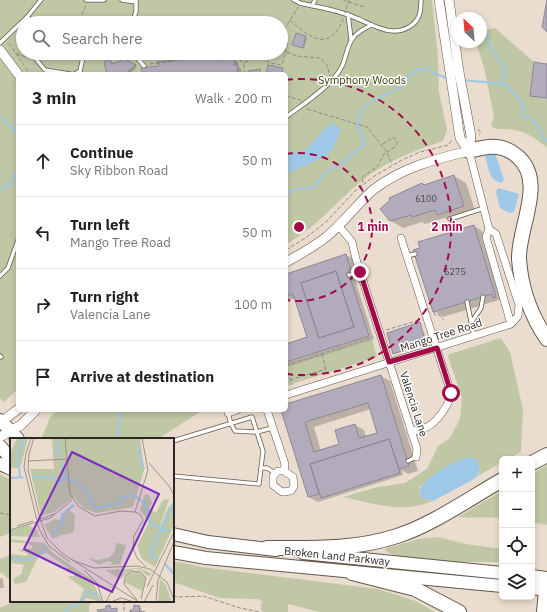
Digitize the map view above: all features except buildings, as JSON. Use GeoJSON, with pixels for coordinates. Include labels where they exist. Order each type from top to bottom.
{"type":"FeatureCollection","features":[{"type":"Feature","properties":{"kind":"highway"},"geometry":{"type":"LineString","coordinates":[[469,151],[486,146],[500,146],[512,151],[523,160],[529,172],[532,186],[521,240],[519,258],[521,276],[530,305],[538,325],[547,339]]}},
{"type":"Feature","properties":{"kind":"highway"},"geometry":{"type":"LineString","coordinates":[[535,461],[547,455]]}},
{"type":"Feature","properties":{"kind":"highway"},"geometry":{"type":"LineString","coordinates":[[267,548],[357,545],[397,536],[416,529],[499,482]]}},
{"type":"Feature","properties":{"kind":"highway"},"geometry":{"type":"LineString","coordinates":[[352,573],[415,589],[459,612]]}},
{"type":"Feature","properties":{"kind":"highway"},"geometry":{"type":"LineString","coordinates":[[544,585],[544,612]]}},
{"type":"Feature","properties":{"kind":"main road"},"geometry":{"type":"LineString","coordinates":[[1,422],[14,435]]}},
{"type":"Feature","properties":{"kind":"main road"},"geometry":{"type":"LineString","coordinates":[[0,446],[10,457]]}},
{"type":"Feature","properties":{"kind":"main road"},"geometry":{"type":"LineString","coordinates":[[0,464],[10,469]]}},
{"type":"Feature","properties":{"kind":"main road","name":"Broken Land Parkway"},"geometry":{"type":"LineString","coordinates":[[174,534],[208,542],[344,558],[499,573]]}},
{"type":"Feature","properties":{"kind":"main road","name":"Broken Land Parkway"},"geometry":{"type":"LineString","coordinates":[[174,552],[206,558],[499,586]]}},
{"type":"Feature","properties":{"kind":"main road"},"geometry":{"type":"LineString","coordinates":[[535,578],[544,585]]}},
{"type":"Feature","properties":{"kind":"street"},"geometry":{"type":"LineString","coordinates":[[439,0],[460,138],[469,151],[489,229],[486,237],[511,324]]}},
{"type":"Feature","properties":{"kind":"street"},"geometry":{"type":"LineString","coordinates":[[449,0],[459,72],[472,136],[469,151]]}},
{"type":"Feature","properties":{"kind":"street"},"geometry":{"type":"LineString","coordinates":[[0,50],[16,72]]}},
{"type":"Feature","properties":{"kind":"street"},"geometry":{"type":"LineString","coordinates":[[288,261],[325,238],[374,190],[389,180],[426,162],[469,151]]}},
{"type":"Feature","properties":{"kind":"street","name":"Valencia Lane"},"geometry":{"type":"LineString","coordinates":[[338,225],[352,242],[360,272],[417,449],[416,457]]}},
{"type":"Feature","properties":{"kind":"street"},"geometry":{"type":"LineString","coordinates":[[489,229],[496,234],[519,305],[518,316],[511,324]]}},
{"type":"Feature","properties":{"kind":"street"},"geometry":{"type":"LineString","coordinates":[[401,238],[450,390],[450,398],[434,422],[427,427],[411,432]]}},
{"type":"Feature","properties":{"kind":"street","name":"Mango Tree Road"},"geometry":{"type":"LineString","coordinates":[[288,394],[511,324]]}},
{"type":"Feature","properties":{"kind":"street"},"geometry":{"type":"LineString","coordinates":[[1,422],[16,411]]}},
{"type":"Feature","properties":{"kind":"street"},"geometry":{"type":"LineString","coordinates":[[0,437],[14,435],[21,425],[34,412]]}},
{"type":"Feature","properties":{"kind":"street"},"geometry":{"type":"LineString","coordinates":[[268,412],[285,464],[284,471]]}},
{"type":"Feature","properties":{"kind":"street"},"geometry":{"type":"LineString","coordinates":[[284,471],[293,477],[295,483],[289,492],[282,492],[273,485],[272,479],[275,473],[284,471]]}},
{"type":"Feature","properties":{"kind":"lane"},"geometry":{"type":"LineString","coordinates":[[28,16],[42,0]]}},
{"type":"Feature","properties":{"kind":"lane"},"geometry":{"type":"LineString","coordinates":[[87,0],[104,0]]}},
{"type":"Feature","properties":{"kind":"lane"},"geometry":{"type":"LineString","coordinates":[[122,0],[136,1],[135,16]]}},
{"type":"Feature","properties":{"kind":"lane"},"geometry":{"type":"LineString","coordinates":[[294,0],[300,3],[346,14],[389,31],[407,28],[418,19],[421,11],[421,0]]}},
{"type":"Feature","properties":{"kind":"lane"},"geometry":{"type":"LineString","coordinates":[[312,6],[315,0]]}},
{"type":"Feature","properties":{"kind":"lane"},"geometry":{"type":"LineString","coordinates":[[346,14],[351,39]]}},
{"type":"Feature","properties":{"kind":"lane"},"geometry":{"type":"LineString","coordinates":[[288,115],[330,82],[343,65],[351,39],[357,33],[373,25]]}},
{"type":"Feature","properties":{"kind":"lane"},"geometry":{"type":"LineString","coordinates":[[0,43],[16,28]]}},
{"type":"Feature","properties":{"kind":"lane"},"geometry":{"type":"LineString","coordinates":[[37,60],[45,70],[58,72]]}},
{"type":"Feature","properties":{"kind":"lane"},"geometry":{"type":"LineString","coordinates":[[79,72],[82,60]]}},
{"type":"Feature","properties":{"kind":"lane"},"geometry":{"type":"LineString","coordinates":[[139,60],[144,66]]}},
{"type":"Feature","properties":{"kind":"lane"},"geometry":{"type":"LineString","coordinates":[[450,219],[484,208]]}},
{"type":"Feature","properties":{"kind":"lane"},"geometry":{"type":"LineString","coordinates":[[0,276],[8,268],[16,246]]}},
{"type":"Feature","properties":{"kind":"lane"},"geometry":{"type":"LineString","coordinates":[[407,256],[415,254]]}},
{"type":"Feature","properties":{"kind":"lane"},"geometry":{"type":"LineString","coordinates":[[349,275],[360,272]]}},
{"type":"Feature","properties":{"kind":"lane"},"geometry":{"type":"LineString","coordinates":[[471,323],[481,308],[483,297]]}},
{"type":"Feature","properties":{"kind":"lane"},"geometry":{"type":"LineString","coordinates":[[467,302],[474,336]]}},
{"type":"Feature","properties":{"kind":"lane"},"geometry":{"type":"LineString","coordinates":[[228,412],[230,424],[235,431],[257,432],[273,428]]}},
{"type":"Feature","properties":{"kind":"lane"},"geometry":{"type":"LineString","coordinates":[[174,441],[252,418],[262,451],[259,484],[174,476]]}},
{"type":"Feature","properties":{"kind":"lane"},"geometry":{"type":"LineString","coordinates":[[408,461],[416,457]]}},
{"type":"Feature","properties":{"kind":"lane"},"geometry":{"type":"LineString","coordinates":[[261,468],[268,468],[275,473]]}},
{"type":"Feature","properties":{"kind":"path"},"geometry":{"type":"LineString","coordinates":[[81,16],[87,0]]}},
{"type":"Feature","properties":{"kind":"path"},"geometry":{"type":"LineString","coordinates":[[343,0],[364,7]]}},
{"type":"Feature","properties":{"kind":"path"},"geometry":{"type":"LineString","coordinates":[[290,20],[313,38],[324,39],[339,28],[346,14],[349,1]]}},
{"type":"Feature","properties":{"kind":"path"},"geometry":{"type":"LineString","coordinates":[[288,23],[300,3]]}},
{"type":"Feature","properties":{"kind":"path"},"geometry":{"type":"LineString","coordinates":[[7,40],[16,53]]}},
{"type":"Feature","properties":{"kind":"path"},"geometry":{"type":"LineString","coordinates":[[288,53],[297,56],[320,58],[329,69],[330,82]]}},
{"type":"Feature","properties":{"kind":"path"},"geometry":{"type":"LineString","coordinates":[[21,60],[29,72]]}},
{"type":"Feature","properties":{"kind":"path"},"geometry":{"type":"LineString","coordinates":[[144,66],[154,62],[173,60]]}},
{"type":"Feature","properties":{"kind":"path"},"geometry":{"type":"LineString","coordinates":[[241,60],[244,62],[251,60],[266,60],[270,63],[282,65],[283,60]]}},
{"type":"Feature","properties":{"kind":"path"},"geometry":{"type":"LineString","coordinates":[[244,62],[244,72]]}},
{"type":"Feature","properties":{"kind":"path"},"geometry":{"type":"LineString","coordinates":[[288,96],[300,98],[303,104],[311,111],[329,115],[353,124],[363,125],[372,132],[387,152],[392,165]]}},
{"type":"Feature","properties":{"kind":"path"},"geometry":{"type":"LineString","coordinates":[[364,184],[362,176],[377,166],[387,152],[396,146],[397,143],[395,138],[392,138],[381,145]]}},
{"type":"Feature","properties":{"kind":"path"},"geometry":{"type":"LineString","coordinates":[[434,312],[435,315],[439,315],[444,320]]}},
{"type":"Feature","properties":{"kind":"path"},"geometry":{"type":"LineString","coordinates":[[384,331],[420,320]]}},
{"type":"Feature","properties":{"kind":"path"},"geometry":{"type":"LineString","coordinates":[[288,365],[373,337]]}},
{"type":"Feature","properties":{"kind":"path"},"geometry":{"type":"LineString","coordinates":[[322,353],[327,374]]}},
{"type":"Feature","properties":{"kind":"path"},"geometry":{"type":"LineString","coordinates":[[290,380],[326,369]]}},
{"type":"Feature","properties":{"kind":"path"},"geometry":{"type":"LineString","coordinates":[[288,373],[292,385]]}},
{"type":"Feature","properties":{"kind":"path"},"geometry":{"type":"LineString","coordinates":[[0,513],[10,515]]}},
{"type":"Feature","properties":{"kind":"path"},"geometry":{"type":"LineString","coordinates":[[174,596],[207,597],[240,608],[260,612]]}},
{"type":"Feature","properties":{"kind":"green space","name":"Symphony Woods"},"geometry":{"type":"Polygon","coordinates":[[[0,0],[432,0],[438,57],[439,92],[447,130],[443,141],[410,153],[378,169],[359,183],[306,231],[288,243],[288,72],[16,72],[16,391],[4,402],[0,399],[0,0]]]}},
{"type":"Feature","properties":{"kind":"green space"},"geometry":{"type":"Polygon","coordinates":[[[495,28],[534,62],[547,98],[547,148],[528,134],[511,129],[493,128],[491,126],[494,116],[484,68],[478,48],[487,48],[487,30],[495,28]]]}},
{"type":"Feature","properties":{"kind":"green space"},"geometry":{"type":"Polygon","coordinates":[[[501,338],[510,352],[523,410],[521,452],[513,456],[499,456],[499,464],[478,476],[480,471],[454,463],[428,479],[420,487],[419,492],[421,496],[433,501],[421,505],[399,507],[378,505],[343,497],[378,487],[405,483],[427,469],[438,446],[450,438],[460,419],[462,397],[448,356],[450,354],[501,338]]]}},
{"type":"Feature","properties":{"kind":"green space"},"geometry":{"type":"Polygon","coordinates":[[[372,339],[377,357],[288,385],[288,365],[372,339]]]}},
{"type":"Feature","properties":{"kind":"green space"},"geometry":{"type":"Polygon","coordinates":[[[54,412],[200,412],[160,438],[41,438],[50,418],[54,412]]]}},
{"type":"Feature","properties":{"kind":"green space"},"geometry":{"type":"Polygon","coordinates":[[[547,465],[547,525],[535,523],[535,472],[547,465]]]}},
{"type":"Feature","properties":{"kind":"green space"},"geometry":{"type":"Polygon","coordinates":[[[0,474],[10,479],[10,533],[0,537],[0,474]]]}},
{"type":"Feature","properties":{"kind":"green space"},"geometry":{"type":"Polygon","coordinates":[[[499,493],[499,518],[458,517],[499,493]]]}},
{"type":"Feature","properties":{"kind":"green space"},"geometry":{"type":"Polygon","coordinates":[[[438,537],[466,544],[499,549],[499,562],[423,560],[393,555],[385,550],[387,548],[419,539],[438,537]]]}},
{"type":"Feature","properties":{"kind":"green space"},"geometry":{"type":"Polygon","coordinates":[[[10,555],[10,579],[7,578],[3,573],[0,573],[0,559],[10,555]]]}},
{"type":"Feature","properties":{"kind":"green space"},"geometry":{"type":"Polygon","coordinates":[[[174,561],[202,567],[378,589],[416,601],[435,612],[320,612],[288,604],[288,612],[263,612],[261,610],[261,604],[263,602],[258,599],[220,598],[174,582],[174,561]]]}},
{"type":"Feature","properties":{"kind":"green space"},"geometry":{"type":"Polygon","coordinates":[[[14,602],[94,602],[89,605],[89,612],[0,612],[0,608],[14,602]]]}},
{"type":"Feature","properties":{"kind":"water"},"geometry":{"type":"Polygon","coordinates":[[[334,123],[341,130],[331,151],[326,156],[288,173],[288,156],[306,149],[330,125],[334,123]]]}},
{"type":"Feature","properties":{"kind":"water"},"geometry":{"type":"Polygon","coordinates":[[[495,153],[504,180],[501,183],[491,176],[485,156],[487,154],[495,153]]]}},
{"type":"Feature","properties":{"kind":"water"},"geometry":{"type":"Polygon","coordinates":[[[498,188],[519,194],[514,212],[510,213],[500,208],[496,192],[498,188]]]}},
{"type":"Feature","properties":{"kind":"water"},"geometry":{"type":"Polygon","coordinates":[[[469,457],[477,460],[479,466],[479,473],[474,479],[433,501],[422,498],[419,492],[422,486],[433,475],[456,462],[469,457]]]}},
{"type":"Feature","properties":{"kind":"waterway"},"geometry":{"type":"LineString","coordinates":[[487,37],[491,48],[504,69],[504,77],[502,82]]}},
{"type":"Feature","properties":{"kind":"waterway"},"geometry":{"type":"LineString","coordinates":[[288,194],[294,190],[315,186],[326,172],[343,163],[364,146],[363,137],[358,129],[360,113],[373,101],[400,87],[413,72],[419,69],[424,69],[449,79]]}},
{"type":"Feature","properties":{"kind":"waterway"},"geometry":{"type":"LineString","coordinates":[[463,80],[505,84],[521,101],[524,109],[522,115],[535,121],[543,137],[547,141]]}},
{"type":"Feature","properties":{"kind":"waterway"},"geometry":{"type":"LineString","coordinates":[[0,116],[16,131]]}},
{"type":"Feature","properties":{"kind":"waterway"},"geometry":{"type":"LineString","coordinates":[[0,189],[10,185],[16,173]]}},
{"type":"Feature","properties":{"kind":"waterway"},"geometry":{"type":"LineString","coordinates":[[117,438],[122,412]]}},
{"type":"Feature","properties":{"kind":"waterway"},"geometry":{"type":"LineString","coordinates":[[64,612],[82,602]]}},
{"type":"Feature","properties":{"kind":"route"},"geometry":{"type":"LineString","coordinates":[[360,272],[389,362],[437,348],[451,393]]}}]}
